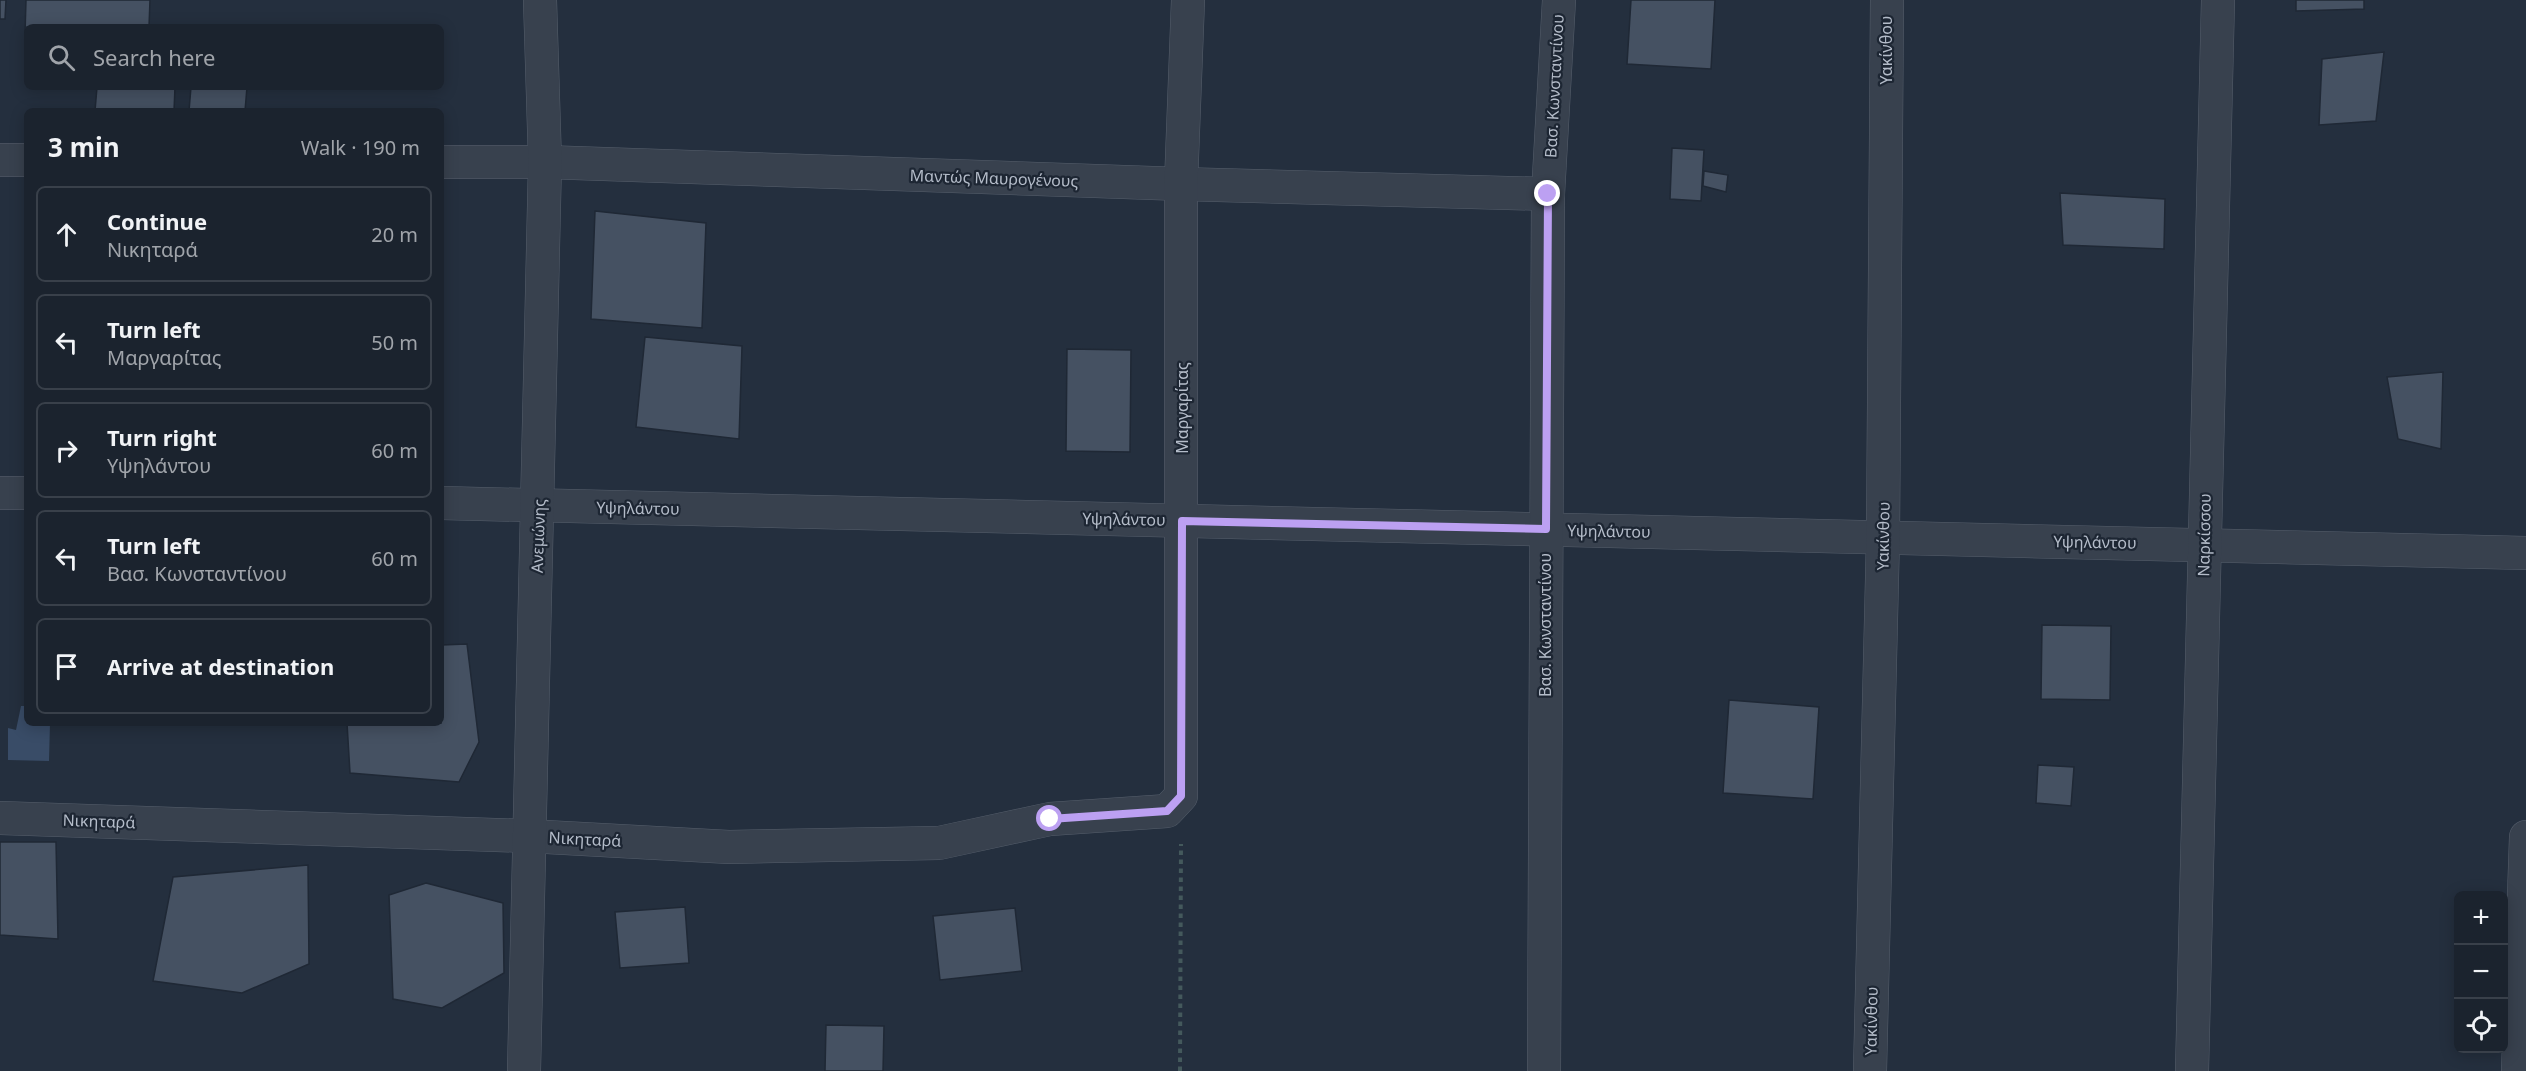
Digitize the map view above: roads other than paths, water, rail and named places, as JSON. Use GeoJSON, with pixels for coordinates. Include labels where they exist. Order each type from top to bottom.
{"type":"FeatureCollection","features":[{"type":"Feature","properties":{"kind":"street","name":"Ανεμώνης"},"geometry":{"type":"LineString","coordinates":[[524,1071],[528,836],[539,506],[545,162],[540,0]]}},
{"type":"Feature","properties":{"kind":"street","name":"Μαργαρίτας"},"geometry":{"type":"LineString","coordinates":[[1174,803],[1182,521],[1181,184],[1188,0]]}},
{"type":"Feature","properties":{"kind":"street","name":"Βασ. Κωνσταντίνου"},"geometry":{"type":"LineString","coordinates":[[1544,1071],[1548,194],[1559,0]]}},
{"type":"Feature","properties":{"kind":"street","name":"Υακίνθου"},"geometry":{"type":"LineString","coordinates":[[1870,1071],[1883,537],[1887,0]]}},
{"type":"Feature","properties":{"kind":"street","name":"Ναρκίσσου"},"geometry":{"type":"LineString","coordinates":[[2192,1071],[2218,0]]}},
{"type":"Feature","properties":{"kind":"street"},"geometry":{"type":"LineString","coordinates":[[0,160],[24,160]]}},
{"type":"Feature","properties":{"kind":"street","name":"Μαντώς Μαυρογένους"},"geometry":{"type":"LineString","coordinates":[[444,162],[545,162],[1548,194]]}},
{"type":"Feature","properties":{"kind":"street"},"geometry":{"type":"LineString","coordinates":[[0,493],[24,493]]}},
{"type":"Feature","properties":{"kind":"street","name":"Υψηλάντου"},"geometry":{"type":"LineString","coordinates":[[444,503],[2526,553]]}},
{"type":"Feature","properties":{"kind":"street","name":"Νικηταρά"},"geometry":{"type":"LineString","coordinates":[[0,818],[528,836],[729,847],[939,843],[1050,819],[1174,803]]}},
{"type":"Feature","properties":{"kind":"street"},"geometry":{"type":"LineString","coordinates":[[2518,1071],[2526,837]]}},
{"type":"Feature","properties":{"kind":"water"},"geometry":{"type":"Polygon","coordinates":[[[21,706],[24,706],[24,726],[50,726],[49,761],[8,760],[8,728],[16,730],[21,706]]]}}]}
